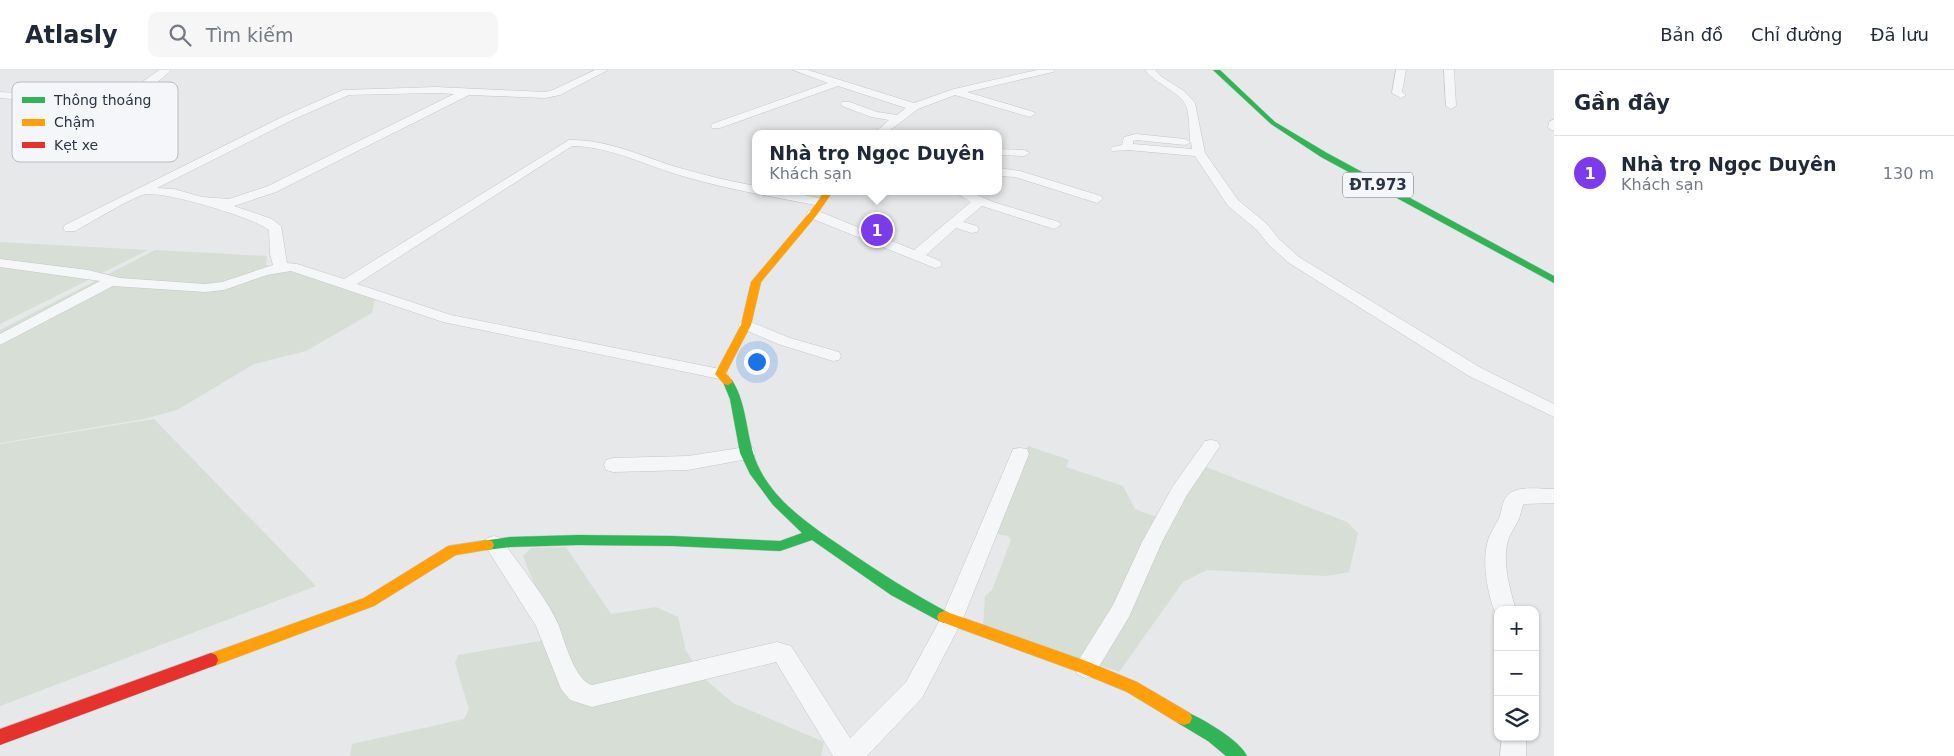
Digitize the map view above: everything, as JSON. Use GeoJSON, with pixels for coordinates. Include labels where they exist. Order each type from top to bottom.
{"type":"FeatureCollection","features":[{"type":"Feature","properties":{"kind":"street"},"geometry":{"type":"LineString","coordinates":[[147,82],[166,70]]}},
{"type":"Feature","properties":{"kind":"street"},"geometry":{"type":"LineString","coordinates":[[70,228],[143,190],[340,94],[347,92],[422,90],[545,95],[566,88],[603,70]]}},
{"type":"Feature","properties":{"kind":"street"},"geometry":{"type":"LineString","coordinates":[[798,70],[914,107]]}},
{"type":"Feature","properties":{"kind":"street"},"geometry":{"type":"LineString","coordinates":[[883,130],[914,107],[954,92],[1050,70]]}},
{"type":"Feature","properties":{"kind":"street"},"geometry":{"type":"LineString","coordinates":[[1150,70],[1157,78],[1188,100],[1193,108],[1197,148],[1233,203],[1262,227],[1274,242],[1294,260],[1475,372],[1554,411]]}},
{"type":"Feature","properties":{"kind":"street","name":"ĐT.973"},"geometry":{"type":"LineString","coordinates":[[1216,70],[1273,123],[1324,155],[1554,280]]}},
{"type":"Feature","properties":{"kind":"street"},"geometry":{"type":"LineString","coordinates":[[1231,70],[1279,112],[1321,139]]}},
{"type":"Feature","properties":{"kind":"street"},"geometry":{"type":"LineString","coordinates":[[1400,95],[1397,93],[1401,70]]}},
{"type":"Feature","properties":{"kind":"street"},"geometry":{"type":"LineString","coordinates":[[1449,70],[1451,106]]}},
{"type":"Feature","properties":{"kind":"street"},"geometry":{"type":"LineString","coordinates":[[716,126],[837,83]]}},
{"type":"Feature","properties":{"kind":"street"},"geometry":{"type":"LineString","coordinates":[[552,84],[566,88]]}},
{"type":"Feature","properties":{"kind":"street"},"geometry":{"type":"LineString","coordinates":[[196,200],[230,203],[272,189],[466,92]]}},
{"type":"Feature","properties":{"kind":"street"},"geometry":{"type":"LineString","coordinates":[[954,92],[1030,114]]}},
{"type":"Feature","properties":{"kind":"street"},"geometry":{"type":"LineString","coordinates":[[846,104],[875,115],[898,118]]}},
{"type":"Feature","properties":{"kind":"street"},"geometry":{"type":"LineString","coordinates":[[1554,122],[1554,128]]}},
{"type":"Feature","properties":{"kind":"street"},"geometry":{"type":"LineString","coordinates":[[344,285],[569,143],[589,145],[680,172],[752,189]]}},
{"type":"Feature","properties":{"kind":"street"},"geometry":{"type":"LineString","coordinates":[[1122,148],[1197,148]]}},
{"type":"Feature","properties":{"kind":"street","name":"ĐT.973"},"geometry":{"type":"LineString","coordinates":[[1336,149],[1554,268]]}},
{"type":"Feature","properties":{"kind":"street"},"geometry":{"type":"LineString","coordinates":[[1002,152],[1024,152]]}},
{"type":"Feature","properties":{"kind":"street"},"geometry":{"type":"LineString","coordinates":[[1002,172],[1016,174],[1096,198]]}},
{"type":"Feature","properties":{"kind":"street"},"geometry":{"type":"LineString","coordinates":[[143,190],[174,193],[222,206],[267,222],[276,229],[277,254],[281,267]]}},
{"type":"Feature","properties":{"kind":"street"},"geometry":{"type":"LineString","coordinates":[[775,195],[816,208],[935,264]]}},
{"type":"Feature","properties":{"kind":"street"},"geometry":{"type":"LineString","coordinates":[[720,374],[746,325],[756,282],[826,195]]}},
{"type":"Feature","properties":{"kind":"street"},"geometry":{"type":"LineString","coordinates":[[962,195],[1054,225]]}},
{"type":"Feature","properties":{"kind":"street"},"geometry":{"type":"LineString","coordinates":[[916,256],[980,201]]}},
{"type":"Feature","properties":{"kind":"street"},"geometry":{"type":"LineString","coordinates":[[1423,209],[1439,206]]}},
{"type":"Feature","properties":{"kind":"street"},"geometry":{"type":"LineString","coordinates":[[955,224],[972,229]]}},
{"type":"Feature","properties":{"kind":"street"},"geometry":{"type":"LineString","coordinates":[[0,263],[88,274],[118,282]]}},
{"type":"Feature","properties":{"kind":"street"},"geometry":{"type":"LineString","coordinates":[[0,340],[92,290],[111,282],[205,288],[224,286],[281,267],[292,266],[448,319],[720,374],[730,383],[736,399],[746,453],[756,474],[776,502],[814,534],[896,591],[951,621],[1086,668],[1132,687],[1185,717],[1214,736],[1239,756]]}},
{"type":"Feature","properties":{"kind":"street"},"geometry":{"type":"LineString","coordinates":[[746,325],[784,341],[833,356]]}},
{"type":"Feature","properties":{"kind":"street"},"geometry":{"type":"LineString","coordinates":[[1086,668],[1121,610],[1152,542],[1180,491],[1211,446]]}},
{"type":"Feature","properties":{"kind":"street"},"geometry":{"type":"LineString","coordinates":[[613,465],[688,463],[746,453]]}},
{"type":"Feature","properties":{"kind":"street"},"geometry":{"type":"LineString","coordinates":[[494,544],[546,622],[569,681],[578,692],[592,696],[777,652],[783,653],[848,756],[914,690],[951,621],[1020,454]]}},
{"type":"Feature","properties":{"kind":"street"},"geometry":{"type":"LineString","coordinates":[[1504,606],[1498,585],[1497,544],[1512,511],[1512,503],[1519,497],[1554,496]]}},
{"type":"Feature","properties":{"kind":"street"},"geometry":{"type":"LineString","coordinates":[[0,737],[368,602],[453,550],[510,542],[597,540],[780,546],[814,534]]}},
{"type":"Feature","properties":{"kind":"street"},"geometry":{"type":"LineString","coordinates":[[1513,756],[1514,741]]}},
{"type":"Feature","properties":{"kind":"shaded area"},"geometry":{"type":"Polygon","coordinates":[[[0,242],[148,250],[0,324],[0,242]]]}},
{"type":"Feature","properties":{"kind":"shaded area"},"geometry":{"type":"Polygon","coordinates":[[[155,250],[267,256],[266,265],[289,270],[375,299],[372,313],[306,351],[254,364],[177,410],[144,419],[0,443],[0,330],[155,250]]]}},
{"type":"Feature","properties":{"kind":"shaded area"},"geometry":{"type":"Polygon","coordinates":[[[154,419],[316,586],[0,706],[0,444],[154,419]]]}},
{"type":"Feature","properties":{"kind":"shaded area"},"geometry":{"type":"Polygon","coordinates":[[[1028,446],[1069,460],[1066,467],[1123,486],[1135,509],[1170,522],[1201,467],[1206,467],[1347,522],[1358,533],[1349,572],[1327,576],[1207,570],[1183,582],[1119,672],[983,626],[985,596],[992,590],[1011,540],[1008,536],[997,534],[995,531],[1028,446]]]}},
{"type":"Feature","properties":{"kind":"shaded area"},"geometry":{"type":"Polygon","coordinates":[[[566,547],[611,614],[656,607],[678,617],[686,651],[707,681],[733,703],[824,742],[821,756],[350,756],[352,744],[464,719],[469,709],[455,663],[458,655],[540,641],[551,626],[523,556],[531,548],[566,547]]]}},
{"type":"Feature","properties":{"kind":"traffic: fast"},"geometry":{"type":"LineString","coordinates":[[1216,70],[1273,123],[1324,155],[1554,280]]}},
{"type":"Feature","properties":{"kind":"traffic: fast"},"geometry":{"type":"LineString","coordinates":[[728,382],[736,399],[746,453],[756,474],[777,502],[807,530],[896,591],[944,617]]}},
{"type":"Feature","properties":{"kind":"traffic: fast"},"geometry":{"type":"LineString","coordinates":[[487,545],[510,542],[578,540],[673,541],[780,546],[814,534]]}},
{"type":"Feature","properties":{"kind":"traffic: fast"},"geometry":{"type":"LineString","coordinates":[[1184,718],[1214,736],[1239,756]]}},
{"type":"Feature","properties":{"kind":"traffic: slow"},"geometry":{"type":"LineString","coordinates":[[728,382],[720,374],[746,325],[756,282],[813,214],[826,195]]}},
{"type":"Feature","properties":{"kind":"traffic: slow"},"geometry":{"type":"LineString","coordinates":[[211,660],[369,602],[453,550],[487,545]]}},
{"type":"Feature","properties":{"kind":"traffic: slow"},"geometry":{"type":"LineString","coordinates":[[944,617],[1086,668],[1132,687],[1184,718]]}},
{"type":"Feature","properties":{"kind":"traffic: jam"},"geometry":{"type":"LineString","coordinates":[[0,737],[211,660]]}},
{"type":"Feature","properties":{"kind":"place","name":"Nhà trọ Ngọc Duyên"},"geometry":{"type":"Point","coordinates":[877,230]}}]}
